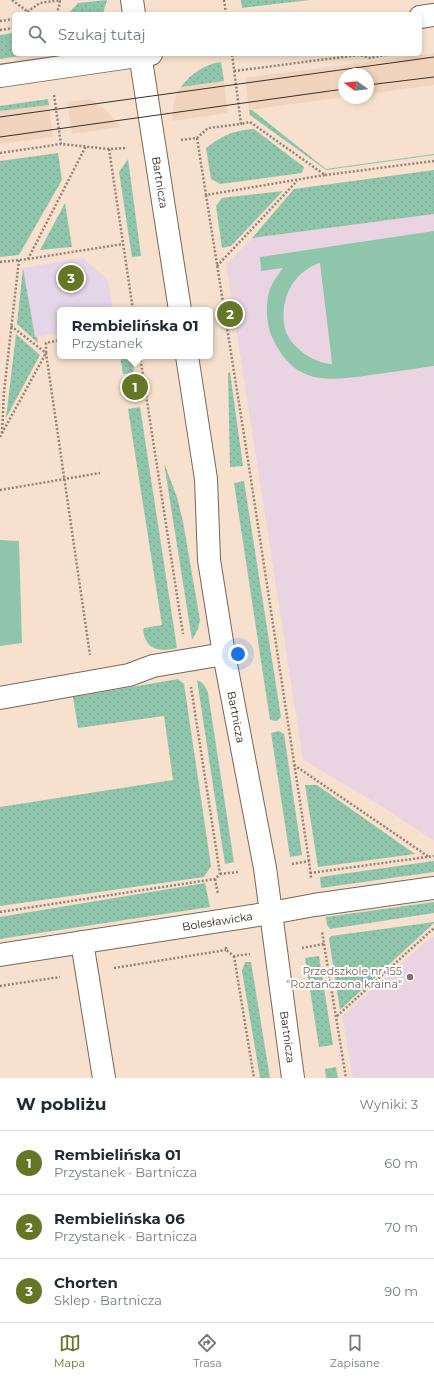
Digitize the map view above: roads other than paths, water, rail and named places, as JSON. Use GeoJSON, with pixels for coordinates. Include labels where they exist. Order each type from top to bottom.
{"type":"FeatureCollection","features":[{"type":"Feature","properties":{"kind":"street"},"geometry":{"type":"LineString","coordinates":[[132,0],[134,12]]}},
{"type":"Feature","properties":{"kind":"street"},"geometry":{"type":"LineString","coordinates":[[422,17],[434,15]]}},
{"type":"Feature","properties":{"kind":"street"},"geometry":{"type":"LineString","coordinates":[[0,76],[137,56]]}},
{"type":"Feature","properties":{"kind":"street","name":"Bartnicza"},"geometry":{"type":"LineString","coordinates":[[144,56],[180,307]]}},
{"type":"Feature","properties":{"kind":"street","name":"Bartnicza"},"geometry":{"type":"LineString","coordinates":[[187,359],[206,479],[209,560],[224,654],[265,868],[293,1078]]}},
{"type":"Feature","properties":{"kind":"street"},"geometry":{"type":"LineString","coordinates":[[0,698],[94,682],[129,675],[153,666],[224,654]]}},
{"type":"Feature","properties":{"kind":"street","name":"Bolesławicka"},"geometry":{"type":"LineString","coordinates":[[0,955],[314,905],[434,888]]}},
{"type":"Feature","properties":{"kind":"street"},"geometry":{"type":"LineString","coordinates":[[82,942],[104,1078]]}},
{"type":"Feature","properties":{"kind":"tram line"},"geometry":{"type":"LineString","coordinates":[[0,117],[434,57]]}},
{"type":"Feature","properties":{"kind":"tram line"},"geometry":{"type":"LineString","coordinates":[[374,84],[434,77]]}},
{"type":"Feature","properties":{"kind":"tram line"},"geometry":{"type":"LineString","coordinates":[[0,137],[338,90]]}},
{"type":"Feature","properties":{"kind":"place","name":"Chorten"},"geometry":{"type":"Point","coordinates":[71,278]}},
{"type":"Feature","properties":{"kind":"place","name":"Rembielińska 06"},"geometry":{"type":"Point","coordinates":[230,314]}},
{"type":"Feature","properties":{"kind":"place","name":"Rembielińska 01"},"geometry":{"type":"Point","coordinates":[135,387]}},
{"type":"Feature","properties":{"kind":"place","name":"Przedszkole nr 155 \"Roztańczona kraina\""},"geometry":{"type":"Point","coordinates":[410,977]}}]}
